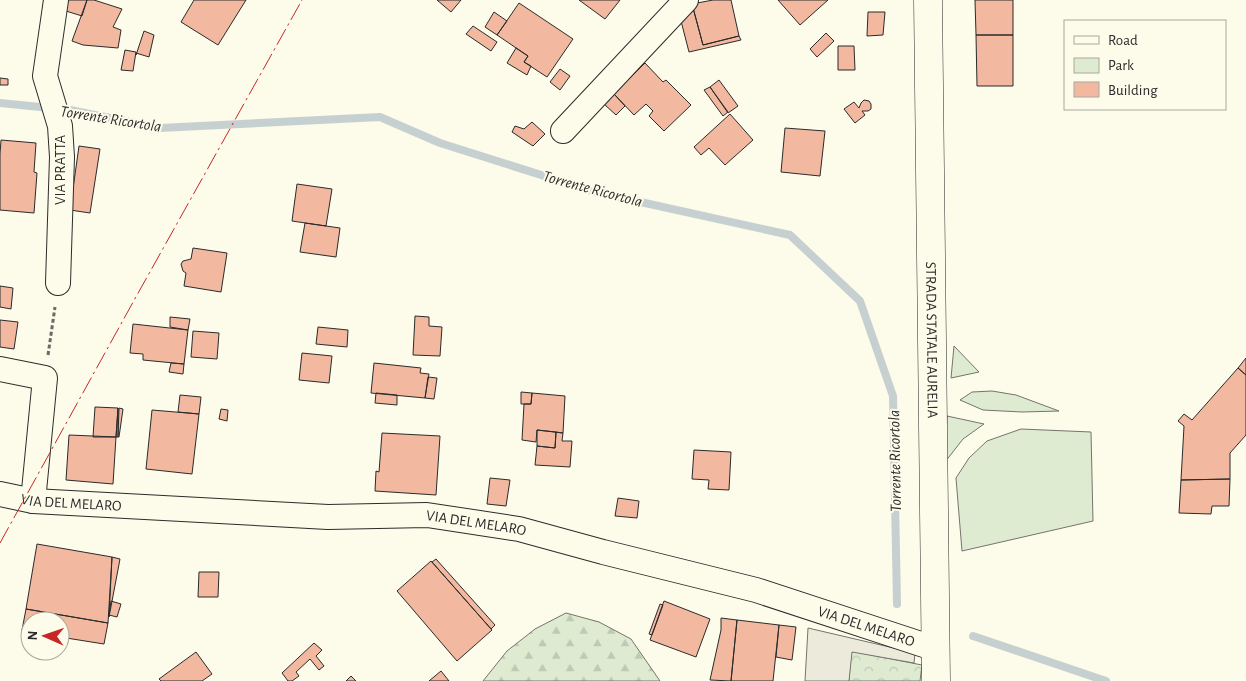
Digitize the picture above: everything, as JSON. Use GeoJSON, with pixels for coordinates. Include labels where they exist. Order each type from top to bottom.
{"type":"FeatureCollection","features":[{"type":"Feature","properties":{"kind":"main road","name":"STRADA STATALE AURELIA"},"geometry":{"type":"LineString","coordinates":[[928,0],[936,681]]}},
{"type":"Feature","properties":{"kind":"street","name":"VIA PRATTA"},"geometry":{"type":"LineString","coordinates":[[56,0],[45,76],[60,126],[62,157],[58,283]]}},
{"type":"Feature","properties":{"kind":"street"},"geometry":{"type":"LineString","coordinates":[[563,131],[686,0]]}},
{"type":"Feature","properties":{"kind":"street"},"geometry":{"type":"LineString","coordinates":[[0,369],[45,378],[33,501]]}},
{"type":"Feature","properties":{"kind":"street","name":"VIA DEL MELARO"},"geometry":{"type":"LineString","coordinates":[[0,494],[33,501],[328,517],[427,515],[519,529],[756,590],[936,649]]}},
{"type":"Feature","properties":{"kind":"path"},"geometry":{"type":"LineString","coordinates":[[45,378],[58,283]]}},
{"type":"Feature","properties":{"kind":"green space"},"geometry":{"type":"Polygon","coordinates":[[[954,346],[979,372],[951,378],[954,346]]]}},
{"type":"Feature","properties":{"kind":"green space"},"geometry":{"type":"Polygon","coordinates":[[[992,391],[1016,395],[1059,411],[983,410],[960,400],[972,392],[992,391]]]}},
{"type":"Feature","properties":{"kind":"green space"},"geometry":{"type":"Polygon","coordinates":[[[947,416],[984,424],[963,439],[945,462],[947,416]]]}},
{"type":"Feature","properties":{"kind":"green space"},"geometry":{"type":"Polygon","coordinates":[[[1021,429],[1091,432],[1093,521],[962,551],[956,478],[969,458],[987,441],[1021,429]]]}},
{"type":"Feature","properties":{"kind":"green space"},"geometry":{"type":"Polygon","coordinates":[[[566,613],[599,622],[631,639],[660,681],[483,681],[507,651],[535,629],[566,613]]]}},
{"type":"Feature","properties":{"kind":"green space"},"geometry":{"type":"Polygon","coordinates":[[[851,651],[922,665],[920,681],[849,681],[851,651]]]}},
{"type":"Feature","properties":{"kind":"shaded area"},"geometry":{"type":"Polygon","coordinates":[[[808,628],[915,653],[914,663],[852,652],[849,681],[805,681],[808,628]]]}},
{"type":"Feature","properties":{"kind":"building"},"geometry":{"type":"Polygon","coordinates":[[[68,0],[87,0],[82,16],[66,11],[68,0]]]}},
{"type":"Feature","properties":{"kind":"building"},"geometry":{"type":"Polygon","coordinates":[[[87,0],[94,0],[122,9],[113,27],[121,30],[118,48],[83,45],[72,41],[87,0]]]}},
{"type":"Feature","properties":{"kind":"building"},"geometry":{"type":"Polygon","coordinates":[[[194,0],[246,0],[218,45],[181,22],[194,0]]]}},
{"type":"Feature","properties":{"kind":"building"},"geometry":{"type":"Polygon","coordinates":[[[437,0],[461,0],[451,12],[437,0]]]}},
{"type":"Feature","properties":{"kind":"building"},"geometry":{"type":"Polygon","coordinates":[[[579,0],[620,0],[605,19],[579,0]]]}},
{"type":"Feature","properties":{"kind":"building"},"geometry":{"type":"Polygon","coordinates":[[[713,0],[731,0],[739,36],[703,45],[692,4],[713,0]]]}},
{"type":"Feature","properties":{"kind":"building"},"geometry":{"type":"Polygon","coordinates":[[[778,0],[828,0],[800,25],[778,0]]]}},
{"type":"Feature","properties":{"kind":"building"},"geometry":{"type":"Polygon","coordinates":[[[975,0],[1013,0],[1013,35],[976,35],[975,0]]]}},
{"type":"Feature","properties":{"kind":"building"},"geometry":{"type":"Polygon","coordinates":[[[519,3],[573,39],[547,77],[524,62],[528,56],[497,35],[519,3]]]}},
{"type":"Feature","properties":{"kind":"building"},"geometry":{"type":"Polygon","coordinates":[[[692,4],[703,45],[739,36],[741,40],[689,52],[681,21],[692,4]]]}},
{"type":"Feature","properties":{"kind":"building"},"geometry":{"type":"Polygon","coordinates":[[[494,12],[507,21],[497,35],[485,27],[494,12]]]}},
{"type":"Feature","properties":{"kind":"building"},"geometry":{"type":"Polygon","coordinates":[[[868,12],[885,12],[883,35],[867,36],[868,12]]]}},
{"type":"Feature","properties":{"kind":"building"},"geometry":{"type":"Polygon","coordinates":[[[473,26],[497,42],[491,51],[466,34],[473,26]]]}},
{"type":"Feature","properties":{"kind":"building"},"geometry":{"type":"Polygon","coordinates":[[[144,31],[154,35],[149,57],[137,53],[144,31]]]}},
{"type":"Feature","properties":{"kind":"building"},"geometry":{"type":"Polygon","coordinates":[[[826,33],[834,41],[817,57],[810,49],[826,33]]]}},
{"type":"Feature","properties":{"kind":"building"},"geometry":{"type":"Polygon","coordinates":[[[976,35],[1013,35],[1013,86],[977,86],[976,35]]]}},
{"type":"Feature","properties":{"kind":"building"},"geometry":{"type":"Polygon","coordinates":[[[838,46],[854,46],[855,70],[838,70],[838,46]]]}},
{"type":"Feature","properties":{"kind":"building"},"geometry":{"type":"Polygon","coordinates":[[[516,48],[528,56],[524,62],[531,66],[527,75],[507,63],[516,48]]]}},
{"type":"Feature","properties":{"kind":"building"},"geometry":{"type":"Polygon","coordinates":[[[125,50],[136,52],[133,71],[121,70],[125,50]]]}},
{"type":"Feature","properties":{"kind":"building"},"geometry":{"type":"Polygon","coordinates":[[[645,63],[663,82],[666,80],[691,105],[664,131],[649,116],[653,111],[646,104],[634,115],[614,94],[645,63]]]}},
{"type":"Feature","properties":{"kind":"building"},"geometry":{"type":"Polygon","coordinates":[[[560,69],[570,76],[560,90],[550,82],[560,69]]]}},
{"type":"Feature","properties":{"kind":"building"},"geometry":{"type":"Polygon","coordinates":[[[0,78],[8,79],[8,85],[0,85],[0,78]]]}},
{"type":"Feature","properties":{"kind":"building"},"geometry":{"type":"Polygon","coordinates":[[[719,80],[738,106],[728,113],[710,87],[719,80]]]}},
{"type":"Feature","properties":{"kind":"building"},"geometry":{"type":"Polygon","coordinates":[[[710,87],[728,112],[723,116],[704,90],[710,87]]]}},
{"type":"Feature","properties":{"kind":"building"},"geometry":{"type":"Polygon","coordinates":[[[614,94],[625,106],[616,115],[604,104],[614,94]]]}},
{"type":"Feature","properties":{"kind":"building"},"geometry":{"type":"Polygon","coordinates":[[[864,100],[869,101],[871,109],[862,111],[865,115],[855,123],[844,109],[854,102],[859,108],[864,100]]]}},
{"type":"Feature","properties":{"kind":"building"},"geometry":{"type":"Polygon","coordinates":[[[730,114],[753,140],[725,165],[709,148],[701,155],[694,147],[730,114]]]}},
{"type":"Feature","properties":{"kind":"building"},"geometry":{"type":"Polygon","coordinates":[[[532,122],[545,134],[533,146],[512,132],[515,126],[524,129],[532,122]]]}},
{"type":"Feature","properties":{"kind":"building"},"geometry":{"type":"Polygon","coordinates":[[[785,128],[825,131],[820,176],[781,172],[785,128]]]}},
{"type":"Feature","properties":{"kind":"building"},"geometry":{"type":"Polygon","coordinates":[[[1,140],[36,143],[34,172],[37,173],[34,213],[0,210],[1,140]]]}},
{"type":"Feature","properties":{"kind":"building"},"geometry":{"type":"Polygon","coordinates":[[[79,146],[100,149],[90,213],[70,210],[79,146]]]}},
{"type":"Feature","properties":{"kind":"building"},"geometry":{"type":"Polygon","coordinates":[[[297,184],[332,189],[326,226],[292,221],[297,184]]]}},
{"type":"Feature","properties":{"kind":"building"},"geometry":{"type":"Polygon","coordinates":[[[305,223],[340,228],[336,257],[300,252],[305,223]]]}},
{"type":"Feature","properties":{"kind":"building"},"geometry":{"type":"Polygon","coordinates":[[[193,248],[227,253],[221,292],[184,286],[186,273],[183,271],[181,264],[183,261],[191,259],[193,248]]]}},
{"type":"Feature","properties":{"kind":"building"},"geometry":{"type":"Polygon","coordinates":[[[0,286],[13,288],[11,309],[0,307],[0,286]]]}},
{"type":"Feature","properties":{"kind":"building"},"geometry":{"type":"Polygon","coordinates":[[[415,316],[429,317],[429,326],[442,327],[440,356],[413,355],[415,316]]]}},
{"type":"Feature","properties":{"kind":"building"},"geometry":{"type":"Polygon","coordinates":[[[170,317],[190,319],[188,330],[170,327],[170,317]]]}},
{"type":"Feature","properties":{"kind":"building"},"geometry":{"type":"Polygon","coordinates":[[[0,320],[18,322],[14,349],[0,347],[0,320]]]}},
{"type":"Feature","properties":{"kind":"building"},"geometry":{"type":"Polygon","coordinates":[[[133,324],[188,330],[184,364],[143,360],[143,354],[130,353],[133,324]]]}},
{"type":"Feature","properties":{"kind":"building"},"geometry":{"type":"Polygon","coordinates":[[[318,327],[348,330],[347,347],[316,344],[318,327]]]}},
{"type":"Feature","properties":{"kind":"building"},"geometry":{"type":"Polygon","coordinates":[[[193,331],[219,333],[217,359],[191,357],[193,331]]]}},
{"type":"Feature","properties":{"kind":"building"},"geometry":{"type":"Polygon","coordinates":[[[302,353],[332,356],[329,383],[299,380],[302,353]]]}},
{"type":"Feature","properties":{"kind":"building"},"geometry":{"type":"Polygon","coordinates":[[[1246,358],[1246,375],[1238,368],[1246,358]]]}},
{"type":"Feature","properties":{"kind":"building"},"geometry":{"type":"Polygon","coordinates":[[[171,363],[184,364],[183,374],[169,372],[171,363]]]}},
{"type":"Feature","properties":{"kind":"building"},"geometry":{"type":"Polygon","coordinates":[[[374,363],[421,368],[420,373],[429,374],[425,398],[371,393],[374,363]]]}},
{"type":"Feature","properties":{"kind":"building"},"geometry":{"type":"Polygon","coordinates":[[[1238,368],[1246,375],[1246,435],[1230,453],[1230,479],[1181,480],[1184,426],[1178,421],[1184,414],[1192,420],[1238,368]]]}},
{"type":"Feature","properties":{"kind":"building"},"geometry":{"type":"Polygon","coordinates":[[[428,377],[437,378],[434,399],[425,398],[428,377]]]}},
{"type":"Feature","properties":{"kind":"building"},"geometry":{"type":"Polygon","coordinates":[[[521,392],[532,393],[531,404],[521,404],[521,392]]]}},
{"type":"Feature","properties":{"kind":"building"},"geometry":{"type":"Polygon","coordinates":[[[376,393],[397,395],[397,405],[375,403],[376,393]]]}},
{"type":"Feature","properties":{"kind":"building"},"geometry":{"type":"Polygon","coordinates":[[[532,393],[565,396],[563,433],[537,430],[536,442],[522,440],[524,404],[531,404],[532,393]]]}},
{"type":"Feature","properties":{"kind":"building"},"geometry":{"type":"Polygon","coordinates":[[[180,395],[201,397],[199,414],[178,412],[180,395]]]}},
{"type":"Feature","properties":{"kind":"building"},"geometry":{"type":"Polygon","coordinates":[[[95,407],[118,408],[116,437],[93,437],[95,407]]]}},
{"type":"Feature","properties":{"kind":"building"},"geometry":{"type":"Polygon","coordinates":[[[118,408],[118,437],[116,437],[118,408]]]}},
{"type":"Feature","properties":{"kind":"building"},"geometry":{"type":"Polygon","coordinates":[[[119,408],[123,409],[118,437],[119,408]]]}},
{"type":"Feature","properties":{"kind":"building"},"geometry":{"type":"Polygon","coordinates":[[[221,409],[228,410],[227,421],[219,419],[221,409]]]}},
{"type":"Feature","properties":{"kind":"building"},"geometry":{"type":"Polygon","coordinates":[[[152,410],[199,414],[192,474],[146,469],[152,410]]]}},
{"type":"Feature","properties":{"kind":"building"},"geometry":{"type":"Polygon","coordinates":[[[537,430],[556,432],[555,448],[537,446],[537,430]]]}},
{"type":"Feature","properties":{"kind":"building"},"geometry":{"type":"Polygon","coordinates":[[[556,432],[563,433],[562,441],[572,441],[570,467],[535,465],[537,446],[555,448],[556,432]]]}},
{"type":"Feature","properties":{"kind":"building"},"geometry":{"type":"Polygon","coordinates":[[[382,433],[440,436],[436,495],[375,491],[376,471],[379,472],[382,433]]]}},
{"type":"Feature","properties":{"kind":"building"},"geometry":{"type":"Polygon","coordinates":[[[69,435],[116,437],[113,484],[66,480],[69,435]]]}},
{"type":"Feature","properties":{"kind":"building"},"geometry":{"type":"Polygon","coordinates":[[[694,450],[731,452],[729,490],[708,489],[709,480],[692,479],[694,450]]]}},
{"type":"Feature","properties":{"kind":"building"},"geometry":{"type":"Polygon","coordinates":[[[490,478],[510,480],[506,506],[487,504],[490,478]]]}},
{"type":"Feature","properties":{"kind":"building"},"geometry":{"type":"Polygon","coordinates":[[[1230,479],[1229,506],[1212,506],[1211,514],[1179,513],[1181,480],[1230,479]]]}},
{"type":"Feature","properties":{"kind":"building"},"geometry":{"type":"Polygon","coordinates":[[[618,498],[639,501],[637,518],[615,516],[618,498]]]}},
{"type":"Feature","properties":{"kind":"building"},"geometry":{"type":"Polygon","coordinates":[[[37,544],[112,557],[108,623],[70,617],[70,611],[26,609],[37,544]]]}},
{"type":"Feature","properties":{"kind":"building"},"geometry":{"type":"Polygon","coordinates":[[[112,557],[120,559],[109,617],[112,557]]]}},
{"type":"Feature","properties":{"kind":"building"},"geometry":{"type":"Polygon","coordinates":[[[436,559],[495,625],[491,629],[432,562],[436,559]]]}},
{"type":"Feature","properties":{"kind":"building"},"geometry":{"type":"Polygon","coordinates":[[[431,561],[492,630],[457,661],[397,591],[431,561]]]}},
{"type":"Feature","properties":{"kind":"building"},"geometry":{"type":"Polygon","coordinates":[[[199,572],[219,572],[218,597],[198,597],[199,572]]]}},
{"type":"Feature","properties":{"kind":"building"},"geometry":{"type":"Polygon","coordinates":[[[111,601],[121,604],[117,617],[109,615],[111,601]]]}},
{"type":"Feature","properties":{"kind":"building"},"geometry":{"type":"Polygon","coordinates":[[[664,601],[710,619],[696,657],[650,640],[664,601]]]}},
{"type":"Feature","properties":{"kind":"building"},"geometry":{"type":"Polygon","coordinates":[[[660,604],[663,605],[652,635],[649,634],[660,604]]]}},
{"type":"Feature","properties":{"kind":"building"},"geometry":{"type":"Polygon","coordinates":[[[70,617],[108,623],[104,644],[70,639],[70,617]]]}},
{"type":"Feature","properties":{"kind":"building"},"geometry":{"type":"Polygon","coordinates":[[[721,618],[737,620],[731,681],[710,680],[721,630],[721,618]]]}},
{"type":"Feature","properties":{"kind":"building"},"geometry":{"type":"Polygon","coordinates":[[[737,620],[779,625],[773,681],[731,681],[737,620]]]}},
{"type":"Feature","properties":{"kind":"building"},"geometry":{"type":"Polygon","coordinates":[[[779,625],[796,627],[792,660],[776,657],[779,625]]]}},
{"type":"Feature","properties":{"kind":"building"},"geometry":{"type":"Polygon","coordinates":[[[314,643],[322,650],[316,656],[324,666],[319,670],[310,659],[296,672],[299,676],[292,681],[288,681],[282,673],[314,643]]]}},
{"type":"Feature","properties":{"kind":"building"},"geometry":{"type":"Polygon","coordinates":[[[196,652],[212,674],[202,681],[161,681],[159,679],[196,652]]]}},
{"type":"Feature","properties":{"kind":"building"},"geometry":{"type":"Polygon","coordinates":[[[441,671],[449,681],[429,681],[441,671]]]}},
{"type":"Feature","properties":{"kind":"building"},"geometry":{"type":"Polygon","coordinates":[[[351,676],[356,681],[346,681],[351,676]]]}},
{"type":"Feature","properties":{"kind":"waterway","name":"Torrente Ricortola"},"geometry":{"type":"LineString","coordinates":[[0,103],[70,110],[160,128],[380,117],[440,143],[595,192],[790,235],[860,301],[893,396],[897,604]]}},
{"type":"Feature","properties":{"kind":"waterway","name":"Torrente Ricortola"},"geometry":{"type":"LineString","coordinates":[[973,636],[1106,681]]}},
{"type":"Feature","properties":{"kind":"power"},"geometry":{"type":"LineString","coordinates":[[0,543],[302,0]]}}]}
